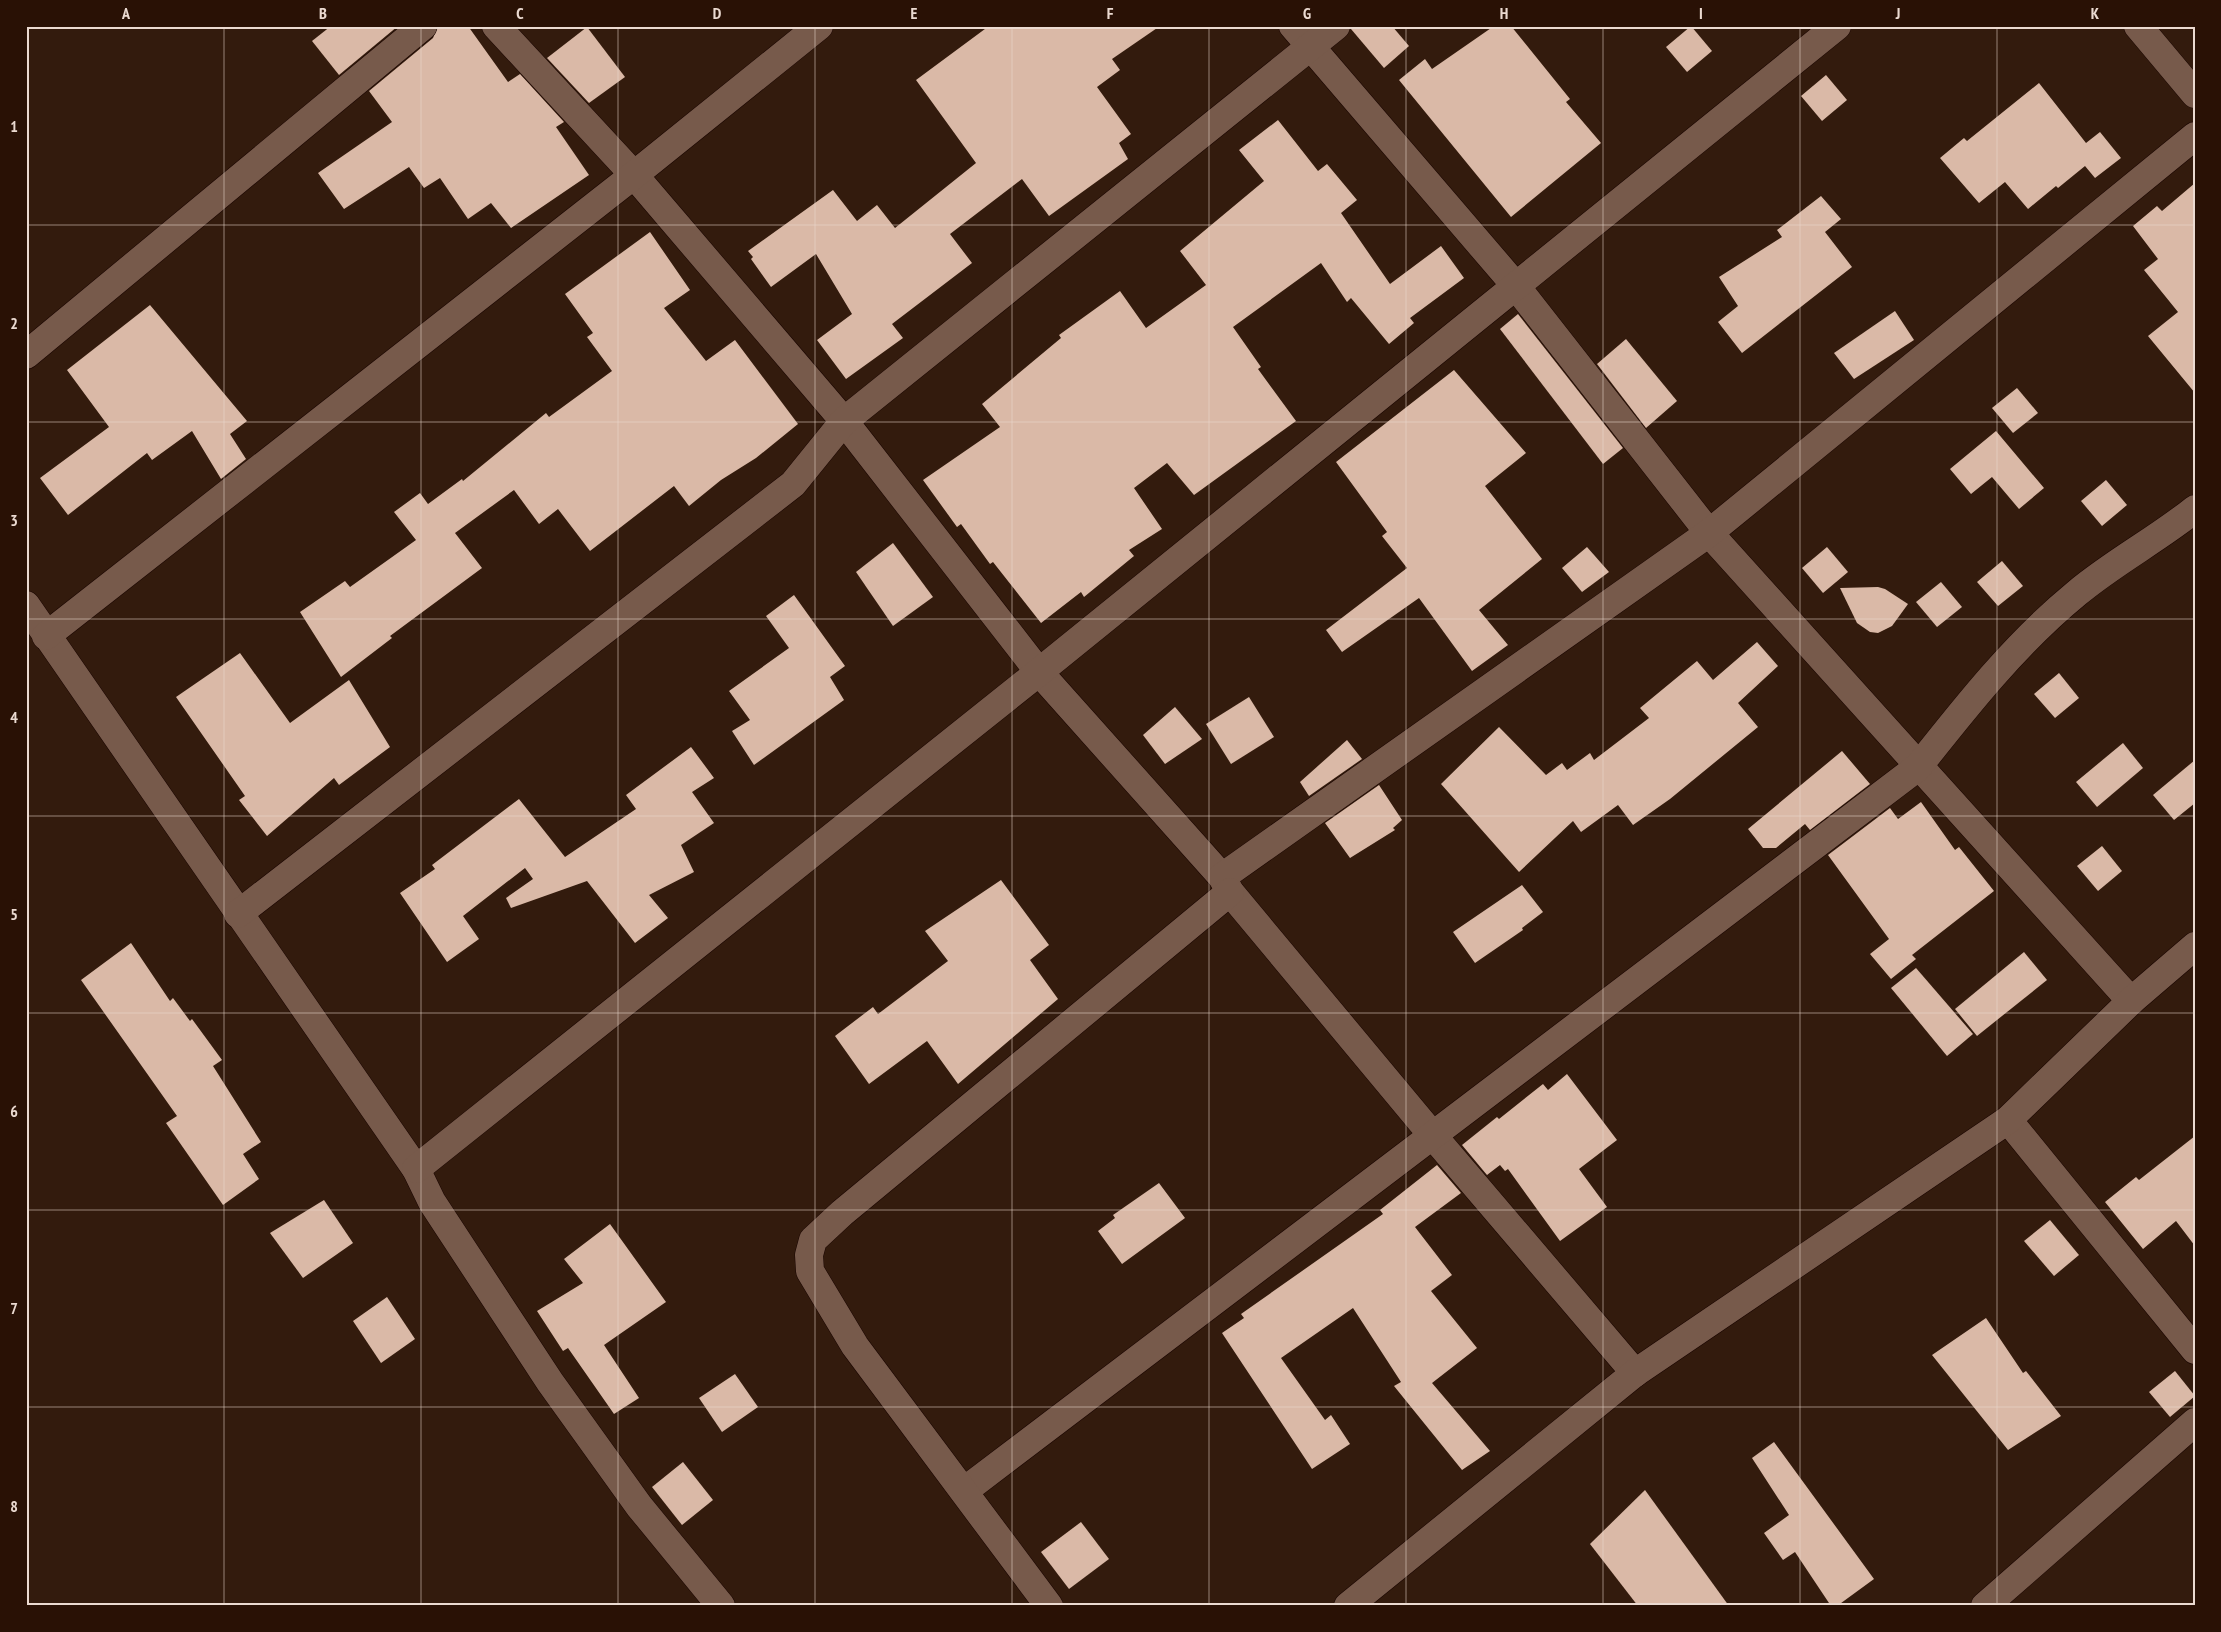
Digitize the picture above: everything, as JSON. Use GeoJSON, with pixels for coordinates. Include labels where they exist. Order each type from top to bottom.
{"type":"FeatureCollection","features":[{"type":"Feature","properties":{"kind":"street"},"geometry":{"type":"LineString","coordinates":[[26,355],[423,26]]}},
{"type":"Feature","properties":{"kind":"street"},"geometry":{"type":"LineString","coordinates":[[496,26],[634,176],[844,421],[1039,672],[1226,884],[1434,1137],[1635,1373]]}},
{"type":"Feature","properties":{"kind":"street"},"geometry":{"type":"LineString","coordinates":[[46,636],[634,176],[819,26]]}},
{"type":"Feature","properties":{"kind":"street"},"geometry":{"type":"LineString","coordinates":[[1293,26],[1515,285],[1708,533],[2131,1001]]}},
{"type":"Feature","properties":{"kind":"street"},"geometry":{"type":"LineString","coordinates":[[238,914],[793,484],[844,421],[1336,26]]}},
{"type":"Feature","properties":{"kind":"street"},"geometry":{"type":"LineString","coordinates":[[416,1169],[1039,672],[1836,26]]}},
{"type":"Feature","properties":{"kind":"street"},"geometry":{"type":"LineString","coordinates":[[2138,26],[2193,87]]}},
{"type":"Feature","properties":{"kind":"street"},"geometry":{"type":"LineString","coordinates":[[1049,1606],[845,1330],[810,1271],[809,1255],[813,1240],[842,1213],[1226,884],[1708,533],[2195,136]]}},
{"type":"Feature","properties":{"kind":"street"},"geometry":{"type":"LineString","coordinates":[[964,1491],[1434,1137],[1918,767],[1970,701],[2020,645],[2078,592],[2195,509]]}},
{"type":"Feature","properties":{"kind":"street"},"geometry":{"type":"LineString","coordinates":[[26,605],[416,1169],[432,1202],[550,1382],[639,1506],[721,1606]]}},
{"type":"Feature","properties":{"kind":"street"},"geometry":{"type":"LineString","coordinates":[[1348,1606],[1635,1373],[2008,1120],[2131,1001],[2195,946]]}},
{"type":"Feature","properties":{"kind":"street"},"geometry":{"type":"LineString","coordinates":[[2008,1120],[2195,1350]]}},
{"type":"Feature","properties":{"kind":"street"},"geometry":{"type":"LineString","coordinates":[[1985,1606],[2195,1422]]}},
{"type":"Feature","properties":{"kind":"building"},"geometry":{"type":"Polygon","coordinates":[[[331,26],[398,26],[339,75],[312,41],[331,26]]]}},
{"type":"Feature","properties":{"kind":"building"},"geometry":{"type":"Polygon","coordinates":[[[438,26],[468,26],[508,82],[520,74],[564,122],[556,127],[589,175],[511,228],[491,203],[468,219],[440,178],[424,188],[409,167],[344,209],[318,173],[392,122],[369,91],[433,38],[438,26]]]}},
{"type":"Feature","properties":{"kind":"building"},"geometry":{"type":"Polygon","coordinates":[[[989,26],[1160,26],[1112,59],[1120,70],[1097,87],[1131,134],[1119,143],[1128,159],[1049,216],[1022,179],[950,234],[972,263],[892,324],[903,338],[846,379],[817,340],[852,314],[816,254],[771,287],[751,259],[753,257],[748,251],[833,190],[857,221],[877,205],[895,228],[976,163],[916,80],[989,26]]]}},
{"type":"Feature","properties":{"kind":"building"},"geometry":{"type":"Polygon","coordinates":[[[1351,26],[1392,26],[1409,46],[1384,68],[1351,29],[1351,26]]]}},
{"type":"Feature","properties":{"kind":"building"},"geometry":{"type":"Polygon","coordinates":[[[1494,26],[1511,26],[1570,99],[1566,102],[1601,143],[1511,217],[1399,80],[1425,59],[1432,69],[1494,26]]]}},
{"type":"Feature","properties":{"kind":"building"},"geometry":{"type":"Polygon","coordinates":[[[1691,26],[1712,51],[1687,72],[1666,47],[1691,26]]]}},
{"type":"Feature","properties":{"kind":"building"},"geometry":{"type":"Polygon","coordinates":[[[587,27],[625,77],[589,103],[547,58],[587,27]]]}},
{"type":"Feature","properties":{"kind":"building"},"geometry":{"type":"Polygon","coordinates":[[[1826,75],[1847,100],[1822,121],[1801,96],[1826,75]]]}},
{"type":"Feature","properties":{"kind":"building"},"geometry":{"type":"Polygon","coordinates":[[[2039,83],[2086,143],[2100,132],[2121,158],[2095,178],[2085,166],[2028,209],[2005,182],[1979,203],[1940,158],[1964,138],[1967,141],[2039,83]]]}},
{"type":"Feature","properties":{"kind":"building"},"geometry":{"type":"Polygon","coordinates":[[[1278,120],[1318,171],[1327,164],[1357,200],[1341,213],[1390,284],[1441,246],[1464,278],[1410,318],[1414,323],[1389,344],[1351,298],[1347,302],[1321,263],[1233,327],[1261,367],[1258,369],[1296,421],[1194,495],[1167,463],[1134,488],[1162,529],[1129,550],[1134,556],[1084,597],[1081,592],[1041,623],[993,562],[990,564],[961,524],[957,527],[923,480],[1000,427],[982,404],[1061,338],[1059,335],[1120,291],[1146,328],[1206,285],[1180,251],[1264,181],[1239,150],[1278,120]]]}},
{"type":"Feature","properties":{"kind":"building"},"geometry":{"type":"Polygon","coordinates":[[[2195,183],[2195,393],[2148,336],[2178,312],[2144,270],[2158,259],[2133,226],[2157,206],[2162,211],[2195,183]]]}},
{"type":"Feature","properties":{"kind":"building"},"geometry":{"type":"Polygon","coordinates":[[[1821,196],[1841,219],[1825,232],[1852,267],[1742,353],[1718,322],[1738,306],[1719,277],[1782,237],[1777,230],[1821,196]]]}},
{"type":"Feature","properties":{"kind":"building"},"geometry":{"type":"Polygon","coordinates":[[[650,232],[690,290],[664,308],[706,361],[735,340],[798,424],[756,458],[721,480],[689,506],[674,486],[590,551],[558,509],[539,524],[514,490],[455,533],[482,568],[390,636],[392,638],[341,677],[300,612],[345,581],[350,587],[416,540],[394,512],[420,493],[428,504],[462,479],[463,481],[546,413],[549,417],[612,371],[587,337],[593,333],[565,294],[650,232]]]}},
{"type":"Feature","properties":{"kind":"building"},"geometry":{"type":"Polygon","coordinates":[[[150,305],[247,421],[230,434],[246,459],[221,479],[192,431],[152,460],[147,453],[68,515],[40,478],[109,427],[67,370],[150,305]]]}},
{"type":"Feature","properties":{"kind":"building"},"geometry":{"type":"Polygon","coordinates":[[[1895,311],[1914,340],[1854,379],[1834,353],[1895,311]]]}},
{"type":"Feature","properties":{"kind":"building"},"geometry":{"type":"Polygon","coordinates":[[[1518,314],[1623,448],[1603,464],[1500,329],[1518,314]]]}},
{"type":"Feature","properties":{"kind":"building"},"geometry":{"type":"Polygon","coordinates":[[[1626,339],[1677,401],[1646,428],[1597,364],[1626,339]]]}},
{"type":"Feature","properties":{"kind":"building"},"geometry":{"type":"Polygon","coordinates":[[[1454,370],[1526,453],[1485,486],[1542,559],[1479,610],[1508,645],[1472,671],[1419,598],[1342,652],[1326,630],[1407,568],[1382,536],[1387,532],[1336,462],[1454,370]]]}},
{"type":"Feature","properties":{"kind":"building"},"geometry":{"type":"Polygon","coordinates":[[[2017,388],[2038,413],[2013,433],[1992,408],[2017,388]]]}},
{"type":"Feature","properties":{"kind":"building"},"geometry":{"type":"Polygon","coordinates":[[[1996,431],[2044,488],[2019,509],[1992,477],[1971,494],[1950,469],[1996,431]]]}},
{"type":"Feature","properties":{"kind":"building"},"geometry":{"type":"Polygon","coordinates":[[[2106,480],[2127,505],[2102,526],[2081,501],[2106,480]]]}},
{"type":"Feature","properties":{"kind":"building"},"geometry":{"type":"Polygon","coordinates":[[[893,543],[933,597],[893,626],[856,572],[893,543]]]}},
{"type":"Feature","properties":{"kind":"building"},"geometry":{"type":"Polygon","coordinates":[[[1587,547],[1609,572],[1582,592],[1562,568],[1587,547]]]}},
{"type":"Feature","properties":{"kind":"building"},"geometry":{"type":"Polygon","coordinates":[[[1827,547],[1848,572],[1823,593],[1802,568],[1827,547]]]}},
{"type":"Feature","properties":{"kind":"building"},"geometry":{"type":"Polygon","coordinates":[[[2002,561],[2023,586],[1998,606],[1977,582],[2002,561]]]}},
{"type":"Feature","properties":{"kind":"building"},"geometry":{"type":"Polygon","coordinates":[[[1941,582],[1962,607],[1937,627],[1916,602],[1941,582]]]}},
{"type":"Feature","properties":{"kind":"building"},"geometry":{"type":"Polygon","coordinates":[[[1878,587],[1885,589],[1908,604],[1892,626],[1878,633],[1870,632],[1857,623],[1840,588],[1878,587]]]}},
{"type":"Feature","properties":{"kind":"building"},"geometry":{"type":"Polygon","coordinates":[[[794,595],[845,666],[830,677],[844,700],[754,765],[732,731],[750,720],[729,691],[789,648],[766,616],[794,595]]]}},
{"type":"Feature","properties":{"kind":"building"},"geometry":{"type":"Polygon","coordinates":[[[1757,642],[1778,666],[1738,703],[1758,727],[1670,799],[1633,825],[1618,805],[1581,832],[1573,821],[1519,872],[1441,784],[1499,727],[1546,775],[1562,763],[1567,770],[1590,753],[1594,760],[1649,718],[1640,708],[1697,661],[1713,680],[1757,642]]]}},
{"type":"Feature","properties":{"kind":"building"},"geometry":{"type":"Polygon","coordinates":[[[240,653],[290,723],[349,680],[390,747],[339,785],[334,778],[267,836],[239,800],[245,796],[176,697],[240,653]]]}},
{"type":"Feature","properties":{"kind":"building"},"geometry":{"type":"Polygon","coordinates":[[[2059,673],[2079,698],[2055,718],[2034,694],[2059,673]]]}},
{"type":"Feature","properties":{"kind":"building"},"geometry":{"type":"Polygon","coordinates":[[[1249,697],[1274,737],[1231,764],[1206,724],[1249,697]]]}},
{"type":"Feature","properties":{"kind":"building"},"geometry":{"type":"Polygon","coordinates":[[[1175,707],[1202,739],[1165,764],[1143,735],[1175,707]]]}},
{"type":"Feature","properties":{"kind":"building"},"geometry":{"type":"Polygon","coordinates":[[[1347,740],[1362,759],[1309,796],[1300,782],[1347,740]]]}},
{"type":"Feature","properties":{"kind":"building"},"geometry":{"type":"Polygon","coordinates":[[[2123,743],[2143,768],[2097,807],[2076,782],[2123,743]]]}},
{"type":"Feature","properties":{"kind":"building"},"geometry":{"type":"Polygon","coordinates":[[[691,747],[714,778],[692,792],[714,823],[681,845],[694,872],[649,895],[668,918],[635,943],[587,881],[511,908],[506,898],[533,879],[525,868],[463,916],[479,939],[447,962],[400,893],[435,869],[432,865],[519,799],[565,857],[636,809],[626,795],[691,747]]]}},
{"type":"Feature","properties":{"kind":"building"},"geometry":{"type":"Polygon","coordinates":[[[1842,751],[1870,784],[1810,830],[1805,824],[1776,848],[1763,848],[1748,829],[1842,751]]]}},
{"type":"Feature","properties":{"kind":"building"},"geometry":{"type":"Polygon","coordinates":[[[2195,760],[2195,803],[2174,820],[2153,795],[2195,760]]]}},
{"type":"Feature","properties":{"kind":"building"},"geometry":{"type":"Polygon","coordinates":[[[1379,785],[1402,820],[1393,828],[1395,830],[1350,858],[1325,823],[1379,785]]]}},
{"type":"Feature","properties":{"kind":"building"},"geometry":{"type":"Polygon","coordinates":[[[1921,802],[1955,850],[1959,847],[1994,891],[1912,955],[1916,959],[1891,979],[1870,954],[1889,939],[1828,855],[1890,808],[1898,819],[1921,802]]]}},
{"type":"Feature","properties":{"kind":"building"},"geometry":{"type":"Polygon","coordinates":[[[2102,846],[2122,871],[2098,891],[2077,866],[2102,846]]]}},
{"type":"Feature","properties":{"kind":"building"},"geometry":{"type":"Polygon","coordinates":[[[1001,880],[1049,945],[1030,960],[1058,999],[958,1084],[927,1041],[869,1084],[835,1036],[873,1007],[878,1014],[948,961],[925,931],[1001,880]]]}},
{"type":"Feature","properties":{"kind":"building"},"geometry":{"type":"Polygon","coordinates":[[[1522,885],[1543,912],[1522,928],[1523,930],[1475,963],[1453,932],[1522,885]]]}},
{"type":"Feature","properties":{"kind":"building"},"geometry":{"type":"Polygon","coordinates":[[[131,943],[170,1001],[173,998],[190,1021],[192,1019],[222,1060],[213,1066],[261,1142],[243,1154],[259,1179],[223,1205],[166,1123],[177,1116],[81,980],[131,943]]]}},
{"type":"Feature","properties":{"kind":"building"},"geometry":{"type":"Polygon","coordinates":[[[2024,952],[2047,980],[1977,1036],[1955,1009],[2024,952]]]}},
{"type":"Feature","properties":{"kind":"building"},"geometry":{"type":"Polygon","coordinates":[[[1916,968],[1973,1034],[1947,1056],[1891,988],[1916,968]]]}},
{"type":"Feature","properties":{"kind":"building"},"geometry":{"type":"Polygon","coordinates":[[[1567,1074],[1617,1140],[1579,1169],[1607,1207],[1560,1241],[1508,1169],[1505,1171],[1500,1165],[1487,1175],[1462,1145],[1543,1084],[1548,1090],[1567,1074]]]}},
{"type":"Feature","properties":{"kind":"building"},"geometry":{"type":"Polygon","coordinates":[[[2195,1136],[2195,1246],[2176,1221],[2143,1249],[2105,1202],[2136,1177],[2139,1180],[2195,1136]]]}},
{"type":"Feature","properties":{"kind":"building"},"geometry":{"type":"Polygon","coordinates":[[[1437,1165],[1461,1193],[1415,1227],[1452,1275],[1431,1291],[1477,1348],[1432,1383],[1490,1451],[1462,1470],[1394,1386],[1401,1382],[1353,1308],[1281,1358],[1325,1420],[1331,1415],[1350,1444],[1312,1469],[1222,1333],[1244,1318],[1241,1314],[1383,1214],[1380,1210],[1437,1165]]]}},
{"type":"Feature","properties":{"kind":"building"},"geometry":{"type":"Polygon","coordinates":[[[1159,1183],[1185,1218],[1122,1264],[1098,1231],[1115,1218],[1113,1215],[1159,1183]]]}},
{"type":"Feature","properties":{"kind":"building"},"geometry":{"type":"Polygon","coordinates":[[[324,1200],[353,1243],[303,1278],[270,1233],[324,1200]]]}},
{"type":"Feature","properties":{"kind":"building"},"geometry":{"type":"Polygon","coordinates":[[[2050,1220],[2079,1255],[2054,1276],[2024,1241],[2050,1220]]]}},
{"type":"Feature","properties":{"kind":"building"},"geometry":{"type":"Polygon","coordinates":[[[610,1224],[666,1302],[604,1345],[639,1398],[614,1414],[568,1348],[563,1351],[537,1311],[583,1283],[564,1259],[610,1224]]]}},
{"type":"Feature","properties":{"kind":"building"},"geometry":{"type":"Polygon","coordinates":[[[387,1297],[415,1339],[381,1363],[353,1321],[387,1297]]]}},
{"type":"Feature","properties":{"kind":"building"},"geometry":{"type":"Polygon","coordinates":[[[1986,1318],[2023,1373],[2026,1371],[2061,1416],[2008,1450],[1932,1355],[1986,1318]]]}},
{"type":"Feature","properties":{"kind":"building"},"geometry":{"type":"Polygon","coordinates":[[[2175,1371],[2195,1396],[2170,1417],[2149,1392],[2175,1371]]]}},
{"type":"Feature","properties":{"kind":"building"},"geometry":{"type":"Polygon","coordinates":[[[735,1374],[758,1407],[722,1432],[699,1398],[735,1374]]]}},
{"type":"Feature","properties":{"kind":"building"},"geometry":{"type":"Polygon","coordinates":[[[1774,1442],[1874,1579],[1837,1606],[1831,1606],[1795,1552],[1783,1560],[1764,1533],[1789,1515],[1752,1458],[1774,1442]]]}},
{"type":"Feature","properties":{"kind":"building"},"geometry":{"type":"Polygon","coordinates":[[[683,1462],[713,1500],[682,1525],[652,1487],[683,1462]]]}},
{"type":"Feature","properties":{"kind":"building"},"geometry":{"type":"Polygon","coordinates":[[[1645,1490],[1729,1606],[1638,1606],[1590,1544],[1645,1490]]]}},
{"type":"Feature","properties":{"kind":"building"},"geometry":{"type":"Polygon","coordinates":[[[1081,1522],[1109,1559],[1069,1589],[1041,1552],[1081,1522]]]}}]}
